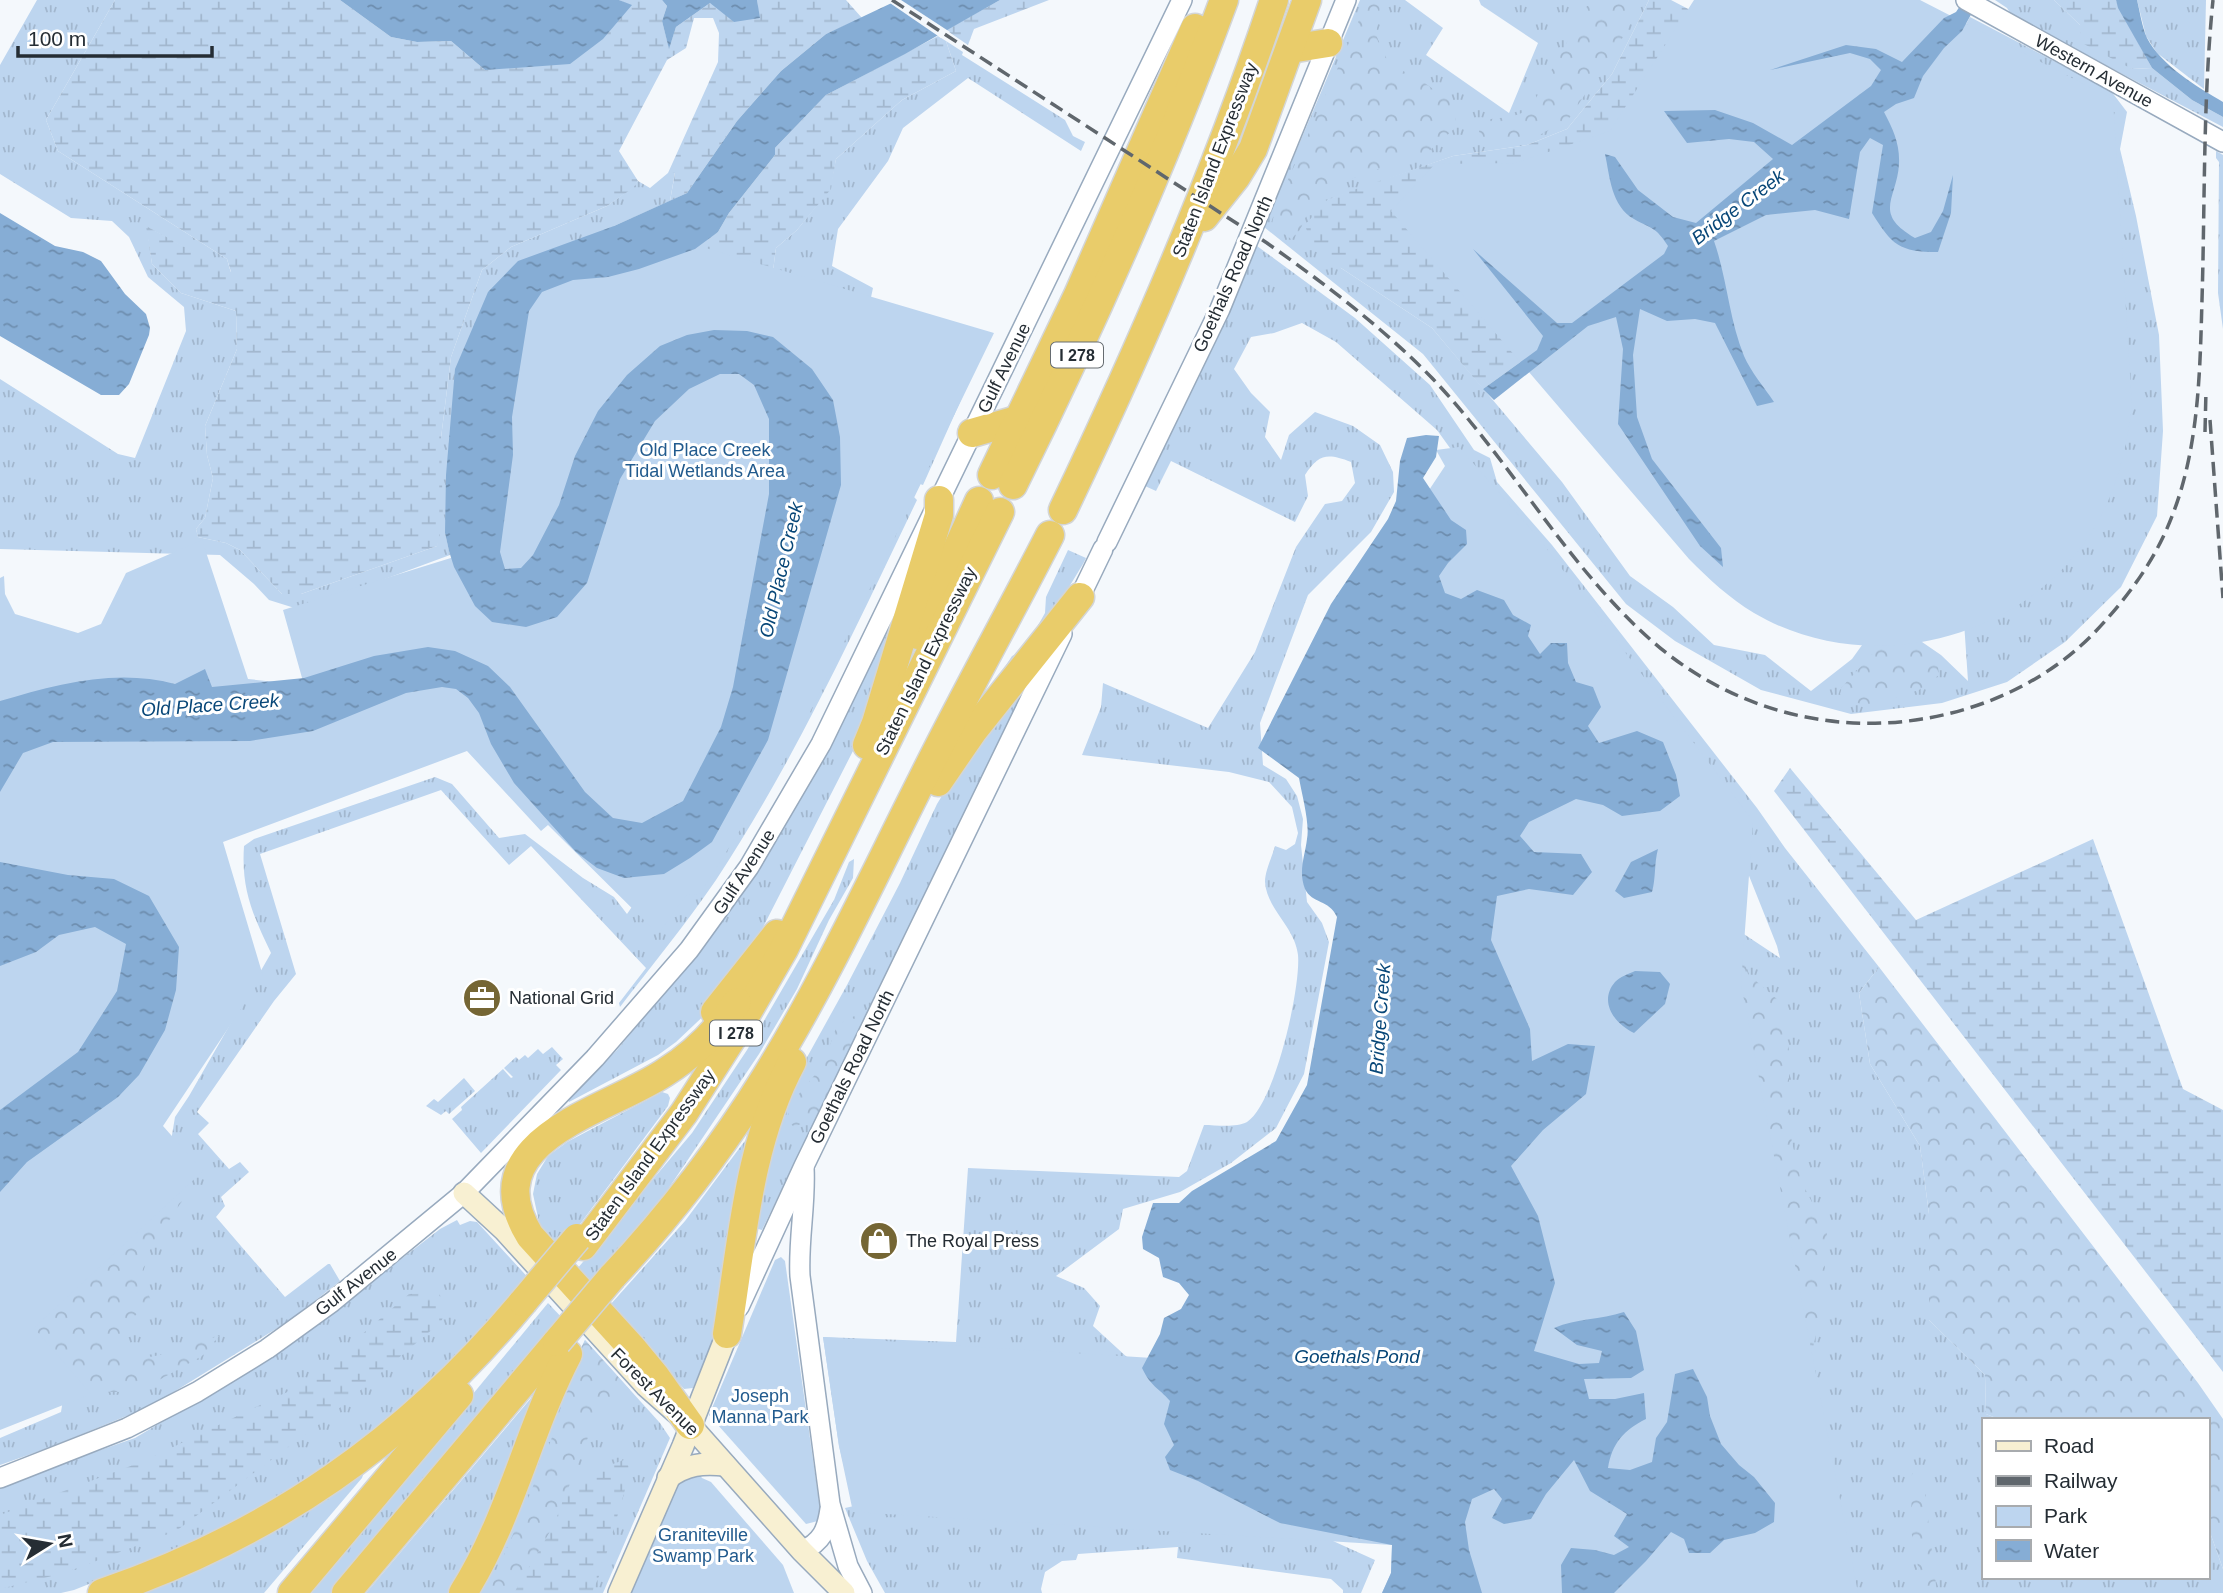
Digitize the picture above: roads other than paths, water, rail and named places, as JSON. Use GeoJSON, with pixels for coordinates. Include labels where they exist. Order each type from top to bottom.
{"type":"FeatureCollection","features":[{"type":"Feature","properties":{"kind":"highway"},"geometry":{"type":"LineString","coordinates":[[972,433],[1017,420],[1078,295],[1207,0]]}},
{"type":"Feature","properties":{"kind":"highway","name":"I 278"},"geometry":{"type":"LineString","coordinates":[[1017,420],[1002,480],[1079,349],[1136,222],[1224,0]]}},
{"type":"Feature","properties":{"kind":"highway","name":"Staten Island Expressway"},"geometry":{"type":"LineString","coordinates":[[1063,510],[1110,413],[1183,244],[1275,0]]}},
{"type":"Feature","properties":{"kind":"highway"},"geometry":{"type":"LineString","coordinates":[[1183,244],[1250,156],[1307,0]]}},
{"type":"Feature","properties":{"kind":"highway"},"geometry":{"type":"LineString","coordinates":[[1290,49],[1328,43]]}},
{"type":"Feature","properties":{"kind":"highway"},"geometry":{"type":"LineString","coordinates":[[846,825],[852,779],[876,723],[939,515],[939,500]]}},
{"type":"Feature","properties":{"kind":"highway","name":"Staten Island Expressway"},"geometry":{"type":"LineString","coordinates":[[292,1593],[628,1187],[684,1113],[736,1032],[784,950],[846,825],[989,507],[876,723]]}},
{"type":"Feature","properties":{"kind":"highway","name":"I 278"},"geometry":{"type":"LineString","coordinates":[[562,1348],[590,1319],[615,1281],[698,1176],[754,1095],[836,951],[943,739],[1051,536]]}},
{"type":"Feature","properties":{"kind":"highway"},"geometry":{"type":"LineString","coordinates":[[858,908],[900,855],[937,785],[960,749],[1080,597]]}},
{"type":"Feature","properties":{"kind":"highway"},"geometry":{"type":"LineString","coordinates":[[530,1128],[647,1067],[682,1043],[724,1003],[825,867]]}},
{"type":"Feature","properties":{"kind":"highway"},"geometry":{"type":"LineString","coordinates":[[690,1425],[640,1357],[530,1236],[515,1205],[514,1186],[525,1158],[540,1143],[579,1118],[661,1075],[703,1042],[728,1015],[773,939]]}},
{"type":"Feature","properties":{"kind":"highway"},"geometry":{"type":"LineString","coordinates":[[727,1334],[761,1142],[782,1082],[815,1021],[836,951]]}},
{"type":"Feature","properties":{"kind":"highway"},"geometry":{"type":"LineString","coordinates":[[102,1593],[228,1542],[276,1516],[337,1477],[384,1442],[433,1399],[527,1306]]}},
{"type":"Feature","properties":{"kind":"highway"},"geometry":{"type":"LineString","coordinates":[[346,1593],[562,1348]]}},
{"type":"Feature","properties":{"kind":"highway"},"geometry":{"type":"LineString","coordinates":[[463,1593],[498,1525],[551,1390],[562,1348]]}},
{"type":"Feature","properties":{"kind":"main road","name":"Forest Avenue"},"geometry":{"type":"LineString","coordinates":[[464,1193],[504,1230],[646,1386],[690,1425],[802,1551],[844,1593]]}},
{"type":"Feature","properties":{"kind":"main road","name":"Goethals Road North"},"geometry":{"type":"LineString","coordinates":[[619,1593],[727,1334]]}},
{"type":"Feature","properties":{"kind":"main road"},"geometry":{"type":"LineString","coordinates":[[668,1478],[695,1464],[725,1465]]}},
{"type":"Feature","properties":{"kind":"street","name":"Gulf Avenue"},"geometry":{"type":"LineString","coordinates":[[0,1478],[127,1428],[197,1392],[267,1349],[332,1302],[464,1193],[530,1128],[675,968],[749,867],[821,744],[1182,0]]}},
{"type":"Feature","properties":{"kind":"street","name":"Goethals Road North"},"geometry":{"type":"LineString","coordinates":[[727,1334],[804,1166],[1220,309],[1346,0]]}},
{"type":"Feature","properties":{"kind":"street","name":"Western Avenue"},"geometry":{"type":"LineString","coordinates":[[1973,4],[2223,142]]}},
{"type":"Feature","properties":{"kind":"street"},"geometry":{"type":"LineString","coordinates":[[804,1166],[800,1276],[831,1504],[845,1556],[862,1593]]}},
{"type":"Feature","properties":{"kind":"street"},"geometry":{"type":"LineString","coordinates":[[802,1551],[822,1538],[831,1504]]}},
{"type":"Feature","properties":{"kind":"water"},"geometry":{"type":"Polygon","coordinates":[[[340,0],[619,0],[632,5],[603,39],[570,64],[485,70],[451,41],[417,42],[391,37],[340,0]]]}},
{"type":"Feature","properties":{"kind":"water"},"geometry":{"type":"Polygon","coordinates":[[[662,0],[757,0],[760,18],[734,22],[710,3],[676,27],[669,49],[662,21],[667,6],[662,0]]]}},
{"type":"Feature","properties":{"kind":"water","name":"Old Place Creek"},"geometry":{"type":"Polygon","coordinates":[[[898,0],[1000,0],[826,95],[775,148],[775,155],[729,213],[718,232],[695,249],[608,277],[573,280],[542,292],[529,311],[512,417],[513,455],[500,552],[505,569],[521,568],[533,555],[559,505],[575,456],[598,411],[627,375],[660,346],[687,335],[714,330],[747,331],[773,337],[812,369],[833,400],[840,437],[841,485],[768,740],[712,842],[664,874],[624,878],[597,868],[576,852],[514,783],[491,744],[479,713],[468,698],[456,689],[442,687],[406,693],[313,731],[250,741],[53,742],[23,753],[0,792],[0,701],[87,680],[153,679],[175,684],[205,669],[212,687],[304,678],[374,656],[428,647],[455,651],[488,666],[510,687],[585,792],[613,818],[642,823],[683,801],[721,727],[733,687],[769,494],[769,419],[754,385],[739,374],[720,374],[689,389],[655,421],[620,479],[587,583],[557,617],[526,627],[492,622],[475,606],[454,567],[449,551],[445,533],[446,475],[455,369],[488,292],[518,261],[614,226],[687,193],[737,121],[781,71],[826,34],[898,0]]]}},
{"type":"Feature","properties":{"kind":"water","name":"Bridge Creek"},"geometry":{"type":"Polygon","coordinates":[[[1964,0],[1979,0],[1962,31],[1944,48],[1923,76],[1914,98],[1896,104],[1884,112],[1895,137],[1899,157],[1890,205],[1891,213],[1902,229],[1915,238],[1931,232],[1943,211],[1953,175],[1951,213],[1938,252],[1914,250],[1898,244],[1885,233],[1872,213],[1883,145],[1870,138],[1860,152],[1849,219],[1815,210],[1766,215],[1714,241],[1744,356],[1774,402],[1757,406],[1715,323],[1695,319],[1667,321],[1640,309],[1633,355],[1637,417],[1652,459],[1721,548],[1723,567],[1700,546],[1618,424],[1623,349],[1616,317],[1588,326],[1494,400],[1483,389],[1537,350],[1543,336],[1473,249],[1557,323],[1572,323],[1664,254],[1668,246],[1657,232],[1634,219],[1620,207],[1613,190],[1605,154],[1615,157],[1638,190],[1673,217],[1696,223],[1773,159],[1754,142],[1729,139],[1687,143],[1664,111],[1715,110],[1753,123],[1792,145],[1871,86],[1881,70],[1870,59],[1850,53],[1770,70],[1846,45],[1876,49],[1902,62],[1944,18],[1956,12],[1964,0]]]}},
{"type":"Feature","properties":{"kind":"water"},"geometry":{"type":"Polygon","coordinates":[[[2116,0],[2137,0],[2145,34],[2153,48],[2180,75],[2223,102],[2223,117],[2192,100],[2152,68],[2116,0]]]}},
{"type":"Feature","properties":{"kind":"water"},"geometry":{"type":"Polygon","coordinates":[[[0,213],[55,246],[83,252],[101,261],[125,294],[146,314],[149,335],[129,384],[119,395],[101,395],[0,336],[0,213]]]}},
{"type":"Feature","properties":{"kind":"water","name":"Goethals Pond"},"geometry":{"type":"Polygon","coordinates":[[[1439,436],[1436,457],[1423,478],[1451,520],[1466,530],[1467,544],[1439,576],[1445,593],[1461,599],[1477,590],[1504,600],[1513,615],[1531,625],[1528,636],[1540,654],[1551,643],[1567,643],[1568,663],[1576,682],[1593,687],[1601,707],[1588,726],[1599,743],[1637,731],[1663,742],[1676,775],[1680,796],[1660,811],[1622,816],[1603,805],[1576,799],[1529,822],[1520,836],[1534,852],[1581,854],[1592,872],[1573,895],[1529,889],[1497,896],[1491,940],[1530,1029],[1532,1061],[1568,1044],[1595,1046],[1586,1094],[1543,1130],[1511,1166],[1538,1216],[1555,1283],[1534,1351],[1579,1364],[1599,1363],[1602,1351],[1577,1345],[1554,1328],[1624,1312],[1636,1331],[1644,1370],[1631,1378],[1584,1379],[1589,1399],[1615,1399],[1644,1393],[1646,1419],[1620,1438],[1608,1468],[1630,1470],[1652,1462],[1656,1438],[1667,1422],[1675,1374],[1693,1369],[1707,1397],[1710,1416],[1721,1444],[1775,1503],[1774,1522],[1755,1533],[1724,1540],[1710,1553],[1689,1553],[1684,1539],[1671,1532],[1614,1593],[1562,1593],[1561,1565],[1571,1548],[1614,1555],[1629,1547],[1614,1536],[1627,1514],[1590,1491],[1574,1460],[1546,1494],[1531,1519],[1504,1524],[1492,1518],[1502,1499],[1494,1489],[1472,1499],[1465,1522],[1469,1550],[1482,1593],[1382,1593],[1391,1573],[1392,1545],[1280,1523],[1198,1481],[1170,1470],[1165,1457],[1174,1445],[1164,1424],[1170,1401],[1142,1368],[1160,1334],[1164,1318],[1181,1309],[1189,1295],[1179,1283],[1163,1277],[1159,1258],[1143,1249],[1142,1237],[1153,1203],[1179,1203],[1192,1191],[1276,1141],[1307,1085],[1337,917],[1330,907],[1308,894],[1303,882],[1307,826],[1299,778],[1258,748],[1331,604],[1388,519],[1396,501],[1400,461],[1407,438],[1439,436]]]}},
{"type":"Feature","properties":{"kind":"water"},"geometry":{"type":"Polygon","coordinates":[[[1658,849],[1652,892],[1624,898],[1615,891],[1631,862],[1658,849]]]}},
{"type":"Feature","properties":{"kind":"water"},"geometry":{"type":"Polygon","coordinates":[[[0,862],[68,875],[114,879],[149,896],[179,947],[176,990],[165,1030],[139,1075],[118,1097],[27,1162],[0,1192],[0,1110],[78,1052],[117,991],[126,944],[95,927],[59,935],[36,952],[0,966],[0,862]]]}},
{"type":"Feature","properties":{"kind":"water"},"geometry":{"type":"Polygon","coordinates":[[[1635,971],[1660,972],[1670,984],[1665,1004],[1634,1033],[1615,1018],[1608,997],[1615,982],[1635,971]]]}},
{"type":"Feature","properties":{"kind":"railway"},"geometry":{"type":"LineString","coordinates":[[892,0],[1267,243],[1332,290],[1373,324],[1413,359],[1461,410],[1592,580],[1652,641],[1681,664],[1712,683],[1778,710],[1849,723],[1886,723],[1946,714],[1993,699],[2037,678],[2077,649],[2095,632],[2141,576],[2159,545],[2182,486],[2197,407],[2206,112],[2213,0]]}},
{"type":"Feature","properties":{"kind":"railway"},"geometry":{"type":"LineString","coordinates":[[2205,432],[2206,390]]}},
{"type":"Feature","properties":{"kind":"railway"},"geometry":{"type":"LineString","coordinates":[[2210,420],[2223,598]]}},
{"type":"Feature","properties":{"kind":"place","name":"National Grid"},"geometry":{"type":"Point","coordinates":[482,998]}},
{"type":"Feature","properties":{"kind":"place","name":"The Royal Press"},"geometry":{"type":"Point","coordinates":[879,1241]}},
{"type":"Feature","properties":{"kind":"park label","name":"Old Place Creek Tidal Wetlands Area"},"geometry":{"type":"Point","coordinates":[705,460]}},
{"type":"Feature","properties":{"kind":"park label","name":"Joseph Manna Park"},"geometry":{"type":"Point","coordinates":[760,1406]}},
{"type":"Feature","properties":{"kind":"park label","name":"Graniteville Swamp Park"},"geometry":{"type":"Point","coordinates":[703,1545]}}]}
